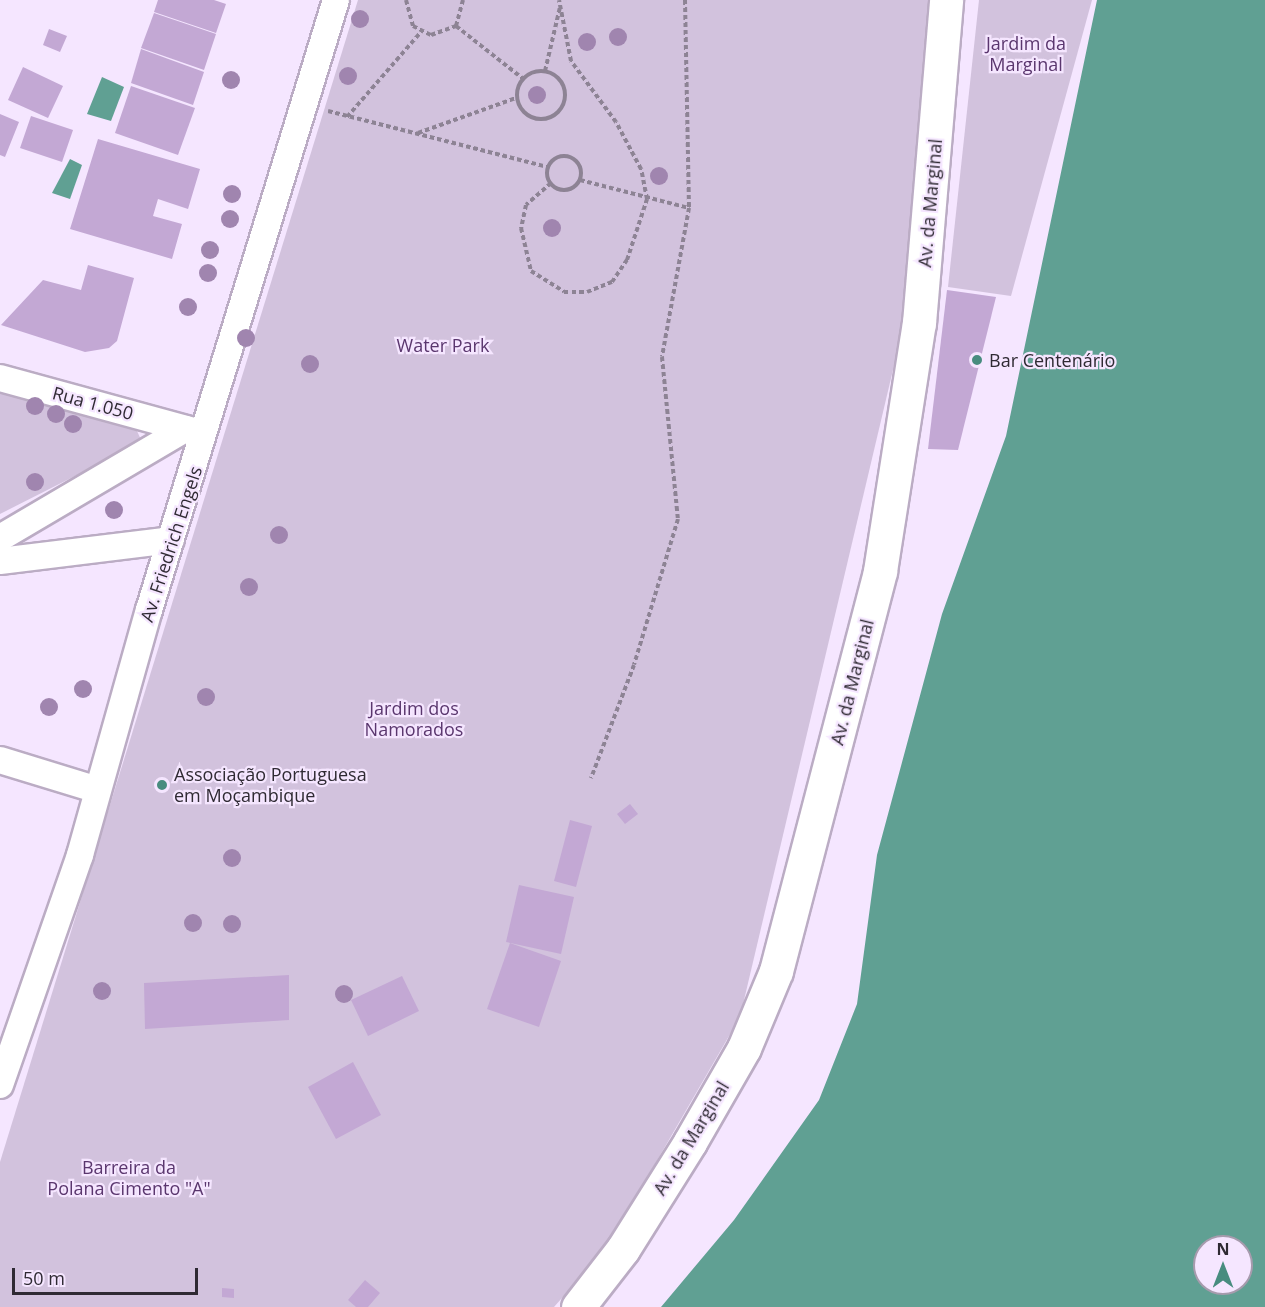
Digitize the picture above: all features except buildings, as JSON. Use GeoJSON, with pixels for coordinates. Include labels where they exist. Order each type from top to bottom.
{"type":"FeatureCollection","features":[{"type":"Feature","properties":{"kind":"main road","name":"Av. da Marginal"},"geometry":{"type":"LineString","coordinates":[[578,1307],[623,1249],[690,1143],[744,1048],[776,971],[880,571],[919,323],[946,0]]}},
{"type":"Feature","properties":{"kind":"street","name":"Av. Friedrich Engels"},"geometry":{"type":"LineString","coordinates":[[0,1085],[98,790],[171,540],[196,431],[305,102],[336,0]]}},
{"type":"Feature","properties":{"kind":"street","name":"Rua 1.050"},"geometry":{"type":"LineString","coordinates":[[0,378],[196,431]]}},
{"type":"Feature","properties":{"kind":"street"},"geometry":{"type":"LineString","coordinates":[[0,538],[196,431]]}},
{"type":"Feature","properties":{"kind":"street"},"geometry":{"type":"LineString","coordinates":[[0,561],[171,540]]}},
{"type":"Feature","properties":{"kind":"street"},"geometry":{"type":"LineString","coordinates":[[0,760],[98,790]]}},
{"type":"Feature","properties":{"kind":"path"},"geometry":{"type":"LineString","coordinates":[[406,0],[407,17],[421,32],[440,35],[456,26],[463,0]]}},
{"type":"Feature","properties":{"kind":"path"},"geometry":{"type":"LineString","coordinates":[[551,183],[526,205],[521,228],[531,271],[564,292],[587,292],[612,282],[627,260],[646,199],[641,169],[628,144],[571,61],[559,0]]}},
{"type":"Feature","properties":{"kind":"path"},"geometry":{"type":"LineString","coordinates":[[591,778],[634,665],[678,519],[662,357],[689,208],[685,0]]}},
{"type":"Feature","properties":{"kind":"path"},"geometry":{"type":"LineString","coordinates":[[545,71],[560,6]]}},
{"type":"Feature","properties":{"kind":"path"},"geometry":{"type":"LineString","coordinates":[[456,26],[522,78]]}},
{"type":"Feature","properties":{"kind":"path"},"geometry":{"type":"LineString","coordinates":[[347,118],[421,32]]}},
{"type":"Feature","properties":{"kind":"path"},"geometry":{"type":"LineString","coordinates":[[516,98],[531,117],[554,115],[565,94],[559,79],[545,71],[522,78]]}},
{"type":"Feature","properties":{"kind":"path"},"geometry":{"type":"LineString","coordinates":[[516,98],[522,78]]}},
{"type":"Feature","properties":{"kind":"path"},"geometry":{"type":"LineString","coordinates":[[418,133],[516,98]]}},
{"type":"Feature","properties":{"kind":"path"},"geometry":{"type":"LineString","coordinates":[[305,102],[347,118],[418,133],[548,167]]}},
{"type":"Feature","properties":{"kind":"path"},"geometry":{"type":"LineString","coordinates":[[551,183],[548,167],[555,158],[571,157],[579,165],[580,180]]}},
{"type":"Feature","properties":{"kind":"path"},"geometry":{"type":"LineString","coordinates":[[580,180],[646,199],[689,208]]}},
{"type":"Feature","properties":{"kind":"path"},"geometry":{"type":"LineString","coordinates":[[551,183],[566,190],[580,180]]}},
{"type":"Feature","properties":{"kind":"green space","name":"Jardim dos Namorados"},"geometry":{"type":"Polygon","coordinates":[[[358,0],[936,0],[901,336],[740,1017],[607,1247],[554,1307],[0,1307],[0,1162],[358,0]]]}},
{"type":"Feature","properties":{"kind":"green space","name":"Jardim da Marginal"},"geometry":{"type":"Polygon","coordinates":[[[979,0],[1092,0],[1011,296],[948,287],[979,0]]]}},
{"type":"Feature","properties":{"kind":"green space"},"geometry":{"type":"Polygon","coordinates":[[[0,393],[137,431],[142,442],[0,514],[0,393]]]}},
{"type":"Feature","properties":{"kind":"shaded area"},"geometry":{"type":"Polygon","coordinates":[[[1097,0],[1265,0],[1265,1307],[661,1307],[734,1220],[819,1100],[857,1004],[877,855],[942,614],[1006,436],[1097,0]]]}},
{"type":"Feature","properties":{"kind":"shaded area"},"geometry":{"type":"Polygon","coordinates":[[[102,77],[124,87],[111,121],[87,114],[102,77]]]}},
{"type":"Feature","properties":{"kind":"shaded area"},"geometry":{"type":"Polygon","coordinates":[[[70,159],[82,165],[70,199],[52,193],[70,159]]]}},
{"type":"Feature","properties":{"kind":"place","name":"Bar Centenário"},"geometry":{"type":"Point","coordinates":[977,360]}},
{"type":"Feature","properties":{"kind":"place","name":"Associação Portuguesa em Moçambique"},"geometry":{"type":"Point","coordinates":[162,785]}},
{"type":"Feature","properties":{"kind":"park label","name":"Water Park"},"geometry":{"type":"Point","coordinates":[443,345]}},
{"type":"Feature","properties":{"kind":"park label","name":"Barreira da Polana Cimento \"A\""},"geometry":{"type":"Point","coordinates":[129,1178]}}]}
